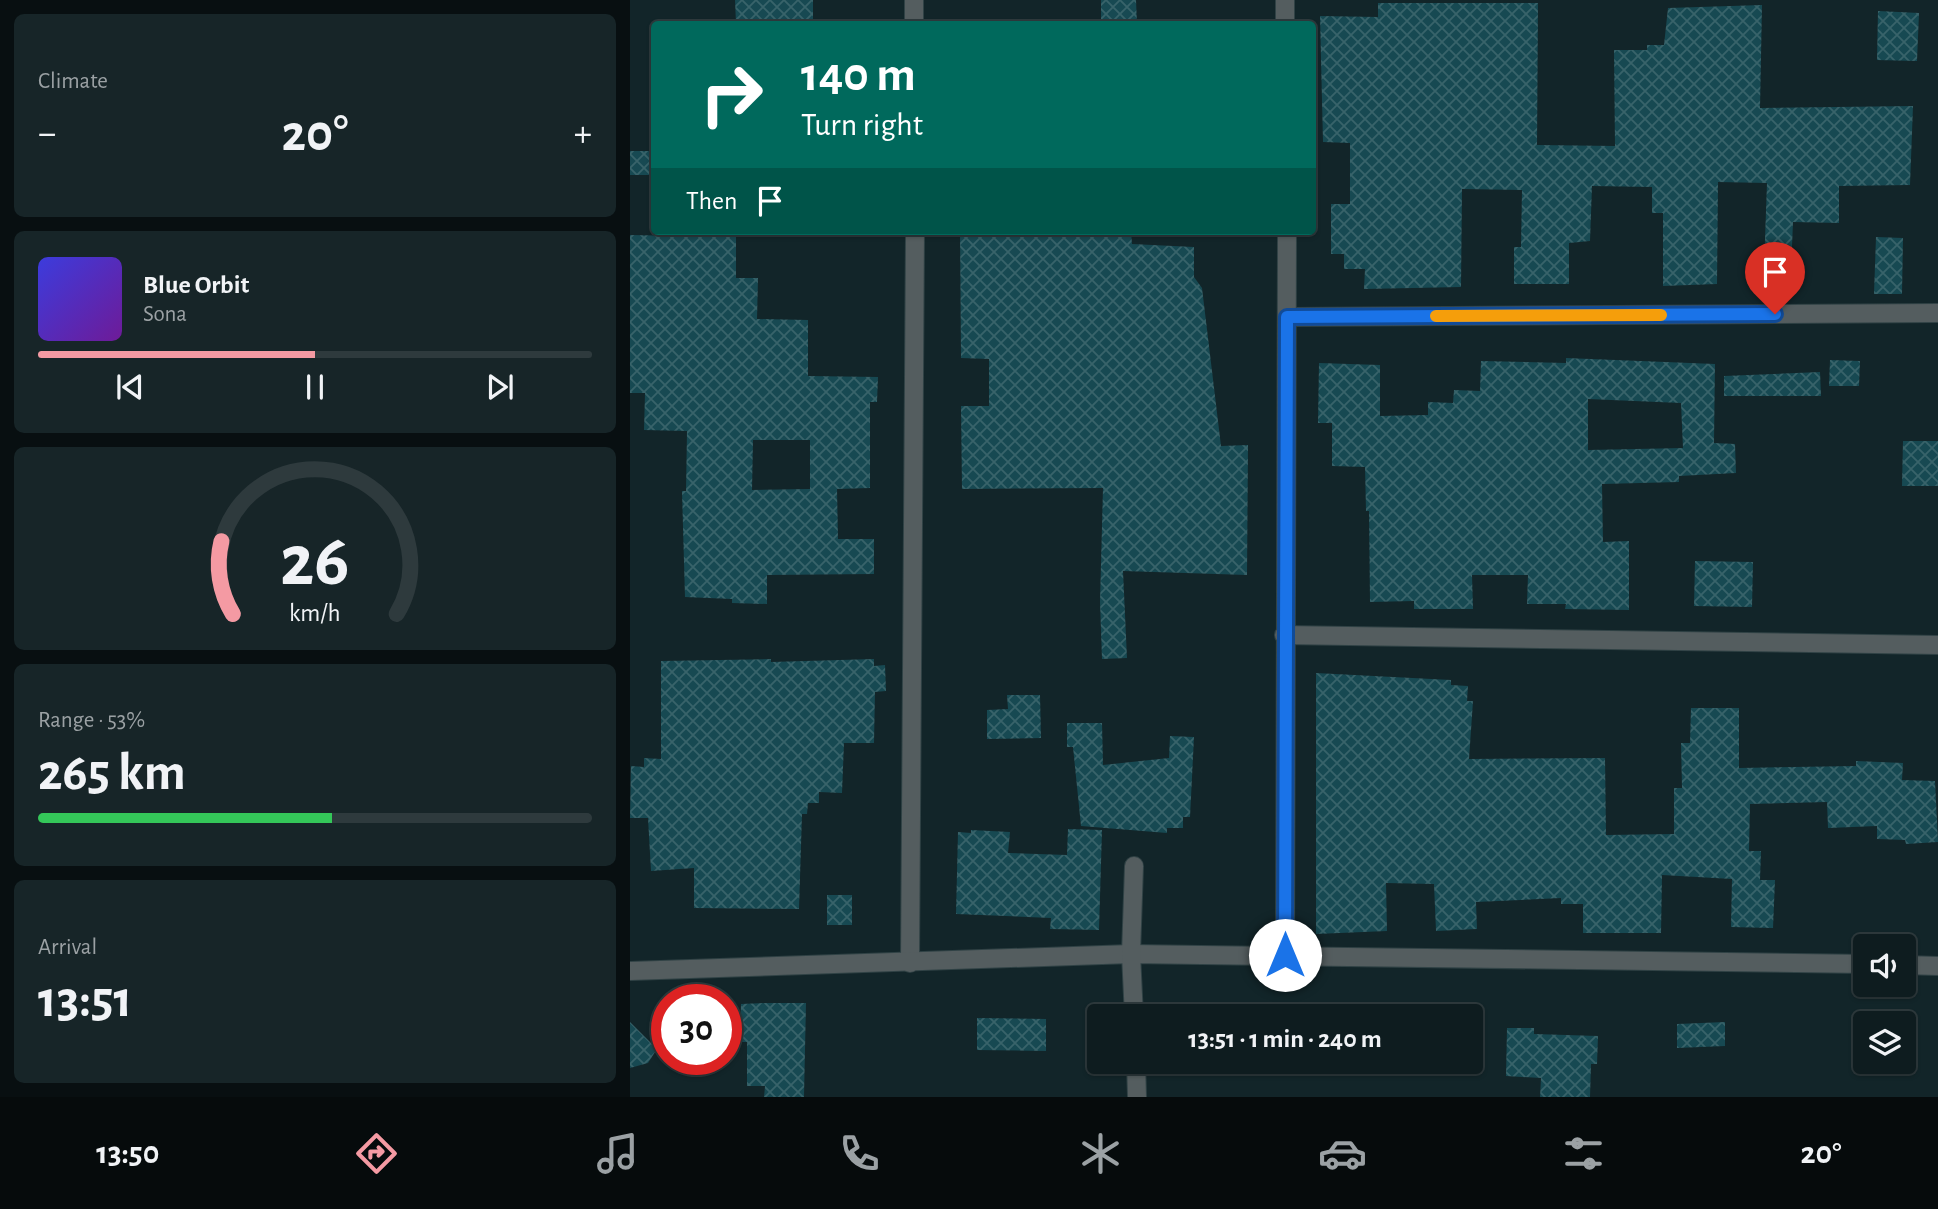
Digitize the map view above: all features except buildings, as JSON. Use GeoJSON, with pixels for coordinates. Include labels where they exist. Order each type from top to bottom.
{"type":"FeatureCollection","features":[{"type":"Feature","properties":{"kind":"street"},"geometry":{"type":"LineString","coordinates":[[914,0],[914,21]]}},
{"type":"Feature","properties":{"kind":"street"},"geometry":{"type":"LineString","coordinates":[[1285,0],[1285,21]]}},
{"type":"Feature","properties":{"kind":"street"},"geometry":{"type":"LineString","coordinates":[[910,963],[915,235]]}},
{"type":"Feature","properties":{"kind":"street"},"geometry":{"type":"LineString","coordinates":[[1285,955],[1287,235]]}},
{"type":"Feature","properties":{"kind":"street"},"geometry":{"type":"LineString","coordinates":[[1287,317],[1938,313]]}},
{"type":"Feature","properties":{"kind":"street"},"geometry":{"type":"LineString","coordinates":[[1284,635],[1938,645]]}},
{"type":"Feature","properties":{"kind":"street"},"geometry":{"type":"LineString","coordinates":[[1133,1004],[1131,954],[1134,866]]}},
{"type":"Feature","properties":{"kind":"street"},"geometry":{"type":"LineString","coordinates":[[630,971],[1131,954],[1853,964]]}},
{"type":"Feature","properties":{"kind":"street"},"geometry":{"type":"LineString","coordinates":[[1916,965],[1938,966]]}},
{"type":"Feature","properties":{"kind":"street"},"geometry":{"type":"LineString","coordinates":[[1136,1074],[1137,1097]]}},
{"type":"Feature","properties":{"kind":"slow traffic"},"geometry":{"type":"LineString","coordinates":[[1436,316],[1661,315]]}},
{"type":"Feature","properties":{"kind":"route"},"geometry":{"type":"LineString","coordinates":[[1285,955],[1287,317],[1775,314]]}}]}
